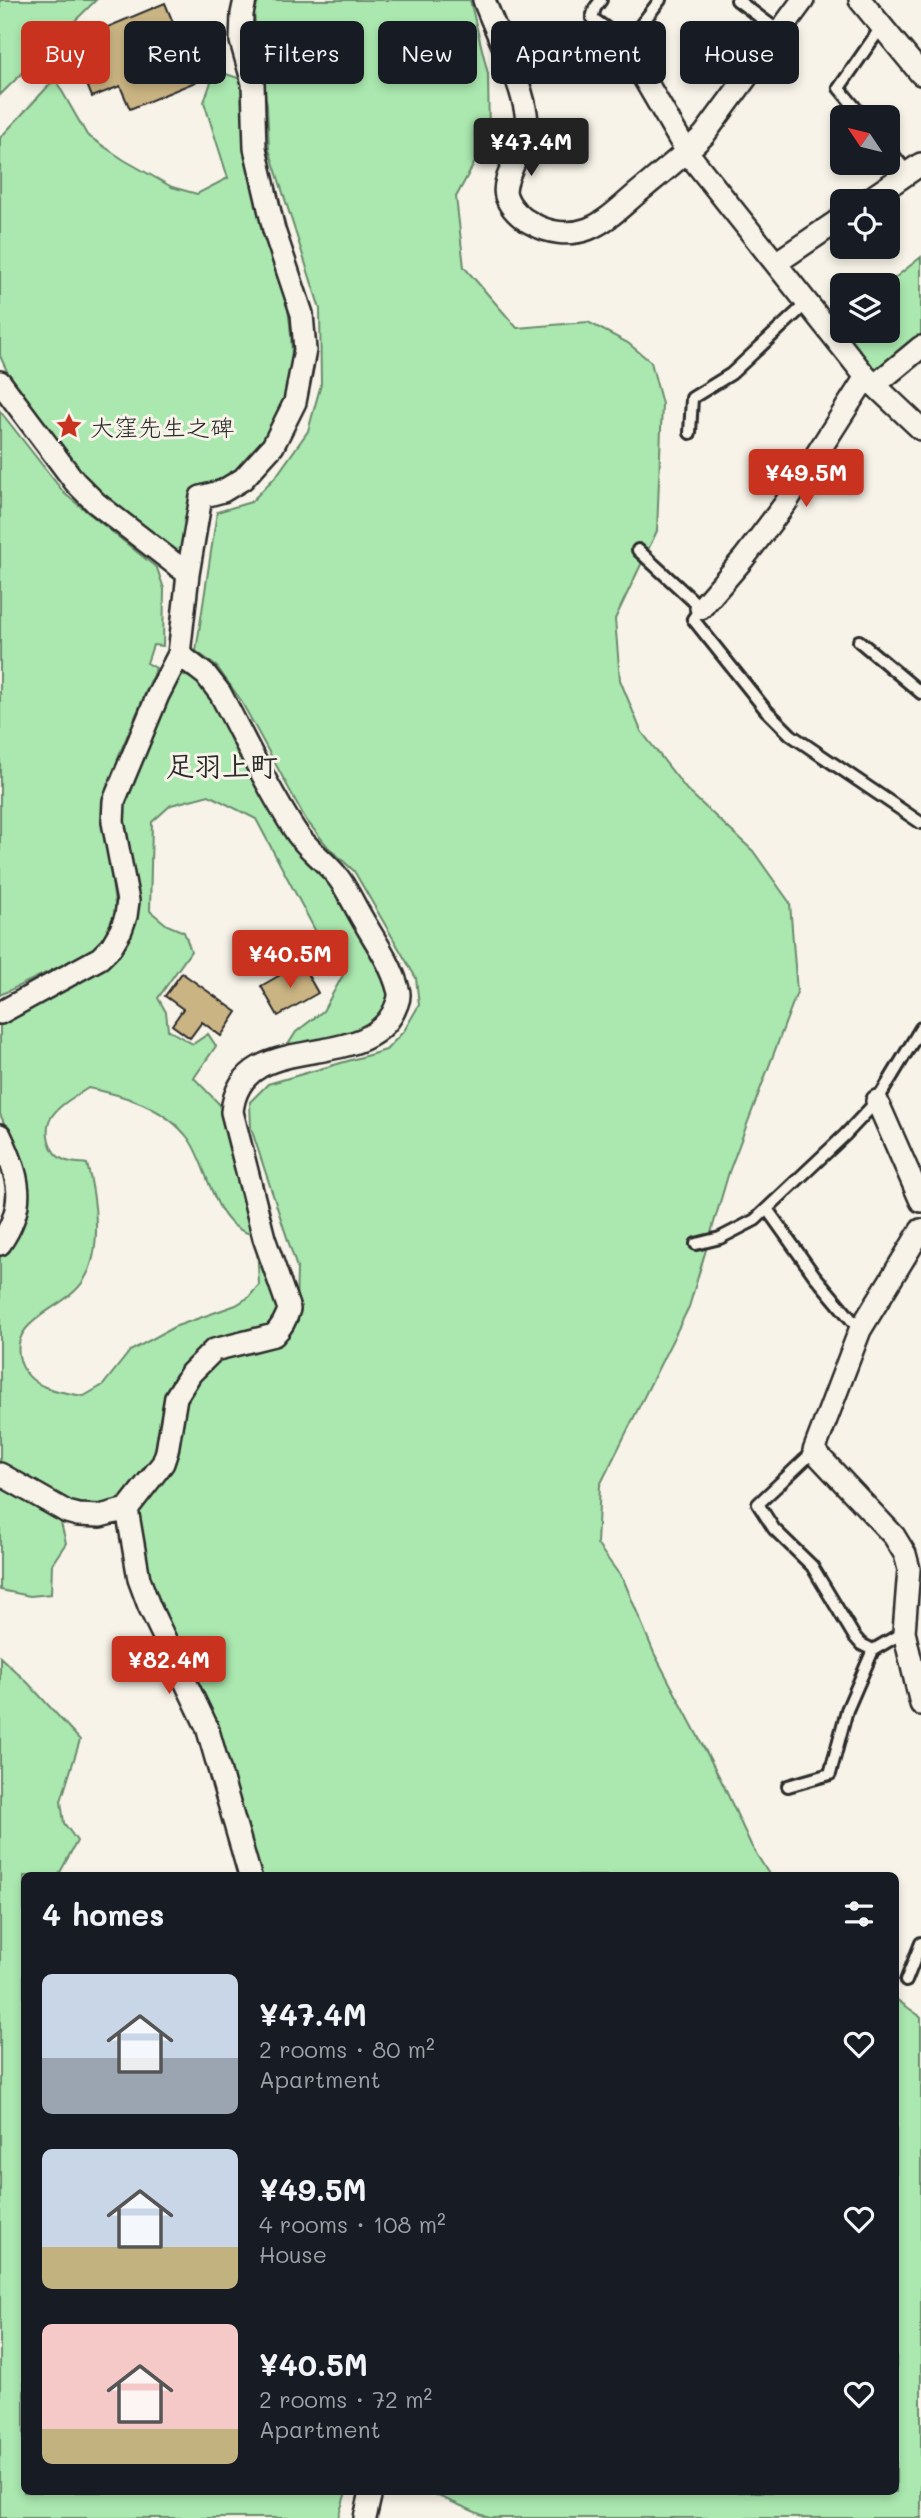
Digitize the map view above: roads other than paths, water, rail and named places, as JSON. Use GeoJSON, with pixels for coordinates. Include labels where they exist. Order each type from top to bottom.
{"type":"FeatureCollection","features":[{"type":"Feature","properties":{"kind":"street"},"geometry":{"type":"LineString","coordinates":[[0,1013],[100,958],[111,947],[121,930],[128,901],[113,822],[114,801],[158,695],[179,654],[188,574],[201,497],[222,491],[243,479],[273,446],[295,402],[305,351],[302,314],[274,230],[255,148],[253,83],[241,41],[245,0]]}},
{"type":"Feature","properties":{"kind":"street"},"geometry":{"type":"LineString","coordinates":[[484,0],[524,104],[527,123],[524,143],[506,182],[505,195],[517,214],[548,231],[561,233],[587,229],[605,220],[687,152],[704,135],[742,84]]}},
{"type":"Feature","properties":{"kind":"street"},"geometry":{"type":"LineString","coordinates":[[788,21],[803,0]]}},
{"type":"Feature","properties":{"kind":"street"},"geometry":{"type":"LineString","coordinates":[[860,0],[921,74]]}},
{"type":"Feature","properties":{"kind":"street"},"geometry":{"type":"LineString","coordinates":[[647,84],[687,152],[871,381],[921,429]]}},
{"type":"Feature","properties":{"kind":"street"},"geometry":{"type":"LineString","coordinates":[[884,189],[914,168]]}},
{"type":"Feature","properties":{"kind":"street"},"geometry":{"type":"LineString","coordinates":[[776,263],[830,226]]}},
{"type":"Feature","properties":{"kind":"street"},"geometry":{"type":"LineString","coordinates":[[701,608],[744,558],[871,381],[921,347]]}},
{"type":"Feature","properties":{"kind":"street"},"geometry":{"type":"LineString","coordinates":[[0,382],[75,482],[96,503],[188,574]]}},
{"type":"Feature","properties":{"kind":"street"},"geometry":{"type":"LineString","coordinates":[[0,1474],[67,1512],[100,1516],[127,1509],[163,1463],[176,1397],[191,1373],[214,1350],[274,1335],[287,1318],[289,1309],[264,1238],[232,1112],[233,1100],[249,1074],[268,1062],[350,1044],[371,1036],[395,1009],[399,1000],[399,990],[388,965],[337,876],[295,831],[220,693],[206,675],[179,654]]}},
{"type":"Feature","properties":{"kind":"street"},"geometry":{"type":"LineString","coordinates":[[877,1101],[921,1201]]}},
{"type":"Feature","properties":{"kind":"street"},"geometry":{"type":"LineString","coordinates":[[0,1135],[16,1168],[19,1187],[15,1218],[0,1244]]}},
{"type":"Feature","properties":{"kind":"street"},"geometry":{"type":"LineString","coordinates":[[921,1230],[860,1329],[814,1451],[894,1536],[905,1554],[914,1578],[904,1632],[921,1704]]}},
{"type":"Feature","properties":{"kind":"street"},"geometry":{"type":"LineString","coordinates":[[127,1509],[139,1579],[149,1606],[207,1727],[249,1872]]}},
{"type":"Feature","properties":{"kind":"street"},"geometry":{"type":"LineString","coordinates":[[365,2518],[370,2495]]}},
{"type":"Feature","properties":{"kind":"lane"},"geometry":{"type":"LineString","coordinates":[[596,21],[592,18],[601,0]]}},
{"type":"Feature","properties":{"kind":"lane"},"geometry":{"type":"LineString","coordinates":[[644,21],[660,0]]}},
{"type":"Feature","properties":{"kind":"lane"},"geometry":{"type":"LineString","coordinates":[[737,0],[765,21]]}},
{"type":"Feature","properties":{"kind":"lane"},"geometry":{"type":"LineString","coordinates":[[853,105],[839,88],[882,26]]}},
{"type":"Feature","properties":{"kind":"lane"},"geometry":{"type":"LineString","coordinates":[[900,157],[914,168]]}},
{"type":"Feature","properties":{"kind":"lane"},"geometry":{"type":"LineString","coordinates":[[690,433],[692,398],[731,374],[808,302]]}},
{"type":"Feature","properties":{"kind":"lane"},"geometry":{"type":"LineString","coordinates":[[638,550],[701,608],[693,619],[765,709],[791,735],[921,823]]}},
{"type":"Feature","properties":{"kind":"lane"},"geometry":{"type":"LineString","coordinates":[[859,641],[921,693]]}},
{"type":"Feature","properties":{"kind":"lane"},"geometry":{"type":"LineString","coordinates":[[696,1244],[720,1238],[755,1220],[845,1135],[877,1101],[921,1028]]}},
{"type":"Feature","properties":{"kind":"lane"},"geometry":{"type":"LineString","coordinates":[[766,1209],[814,1275],[860,1329]]}},
{"type":"Feature","properties":{"kind":"lane"},"geometry":{"type":"LineString","coordinates":[[814,1451],[758,1504],[774,1529],[811,1566],[854,1636],[861,1644],[873,1650]]}},
{"type":"Feature","properties":{"kind":"lane"},"geometry":{"type":"LineString","coordinates":[[788,1786],[830,1774],[847,1710],[873,1650],[904,1632]]}},
{"type":"Feature","properties":{"kind":"lane"},"geometry":{"type":"LineString","coordinates":[[906,1981],[921,1943]]}},
{"type":"Feature","properties":{"kind":"place","name":"大窪先生之碑"},"geometry":{"type":"Point","coordinates":[69,426]}},
{"type":"Feature","properties":{"kind":"district","name":"足羽上町"},"geometry":{"type":"Point","coordinates":[222,765]}}]}
